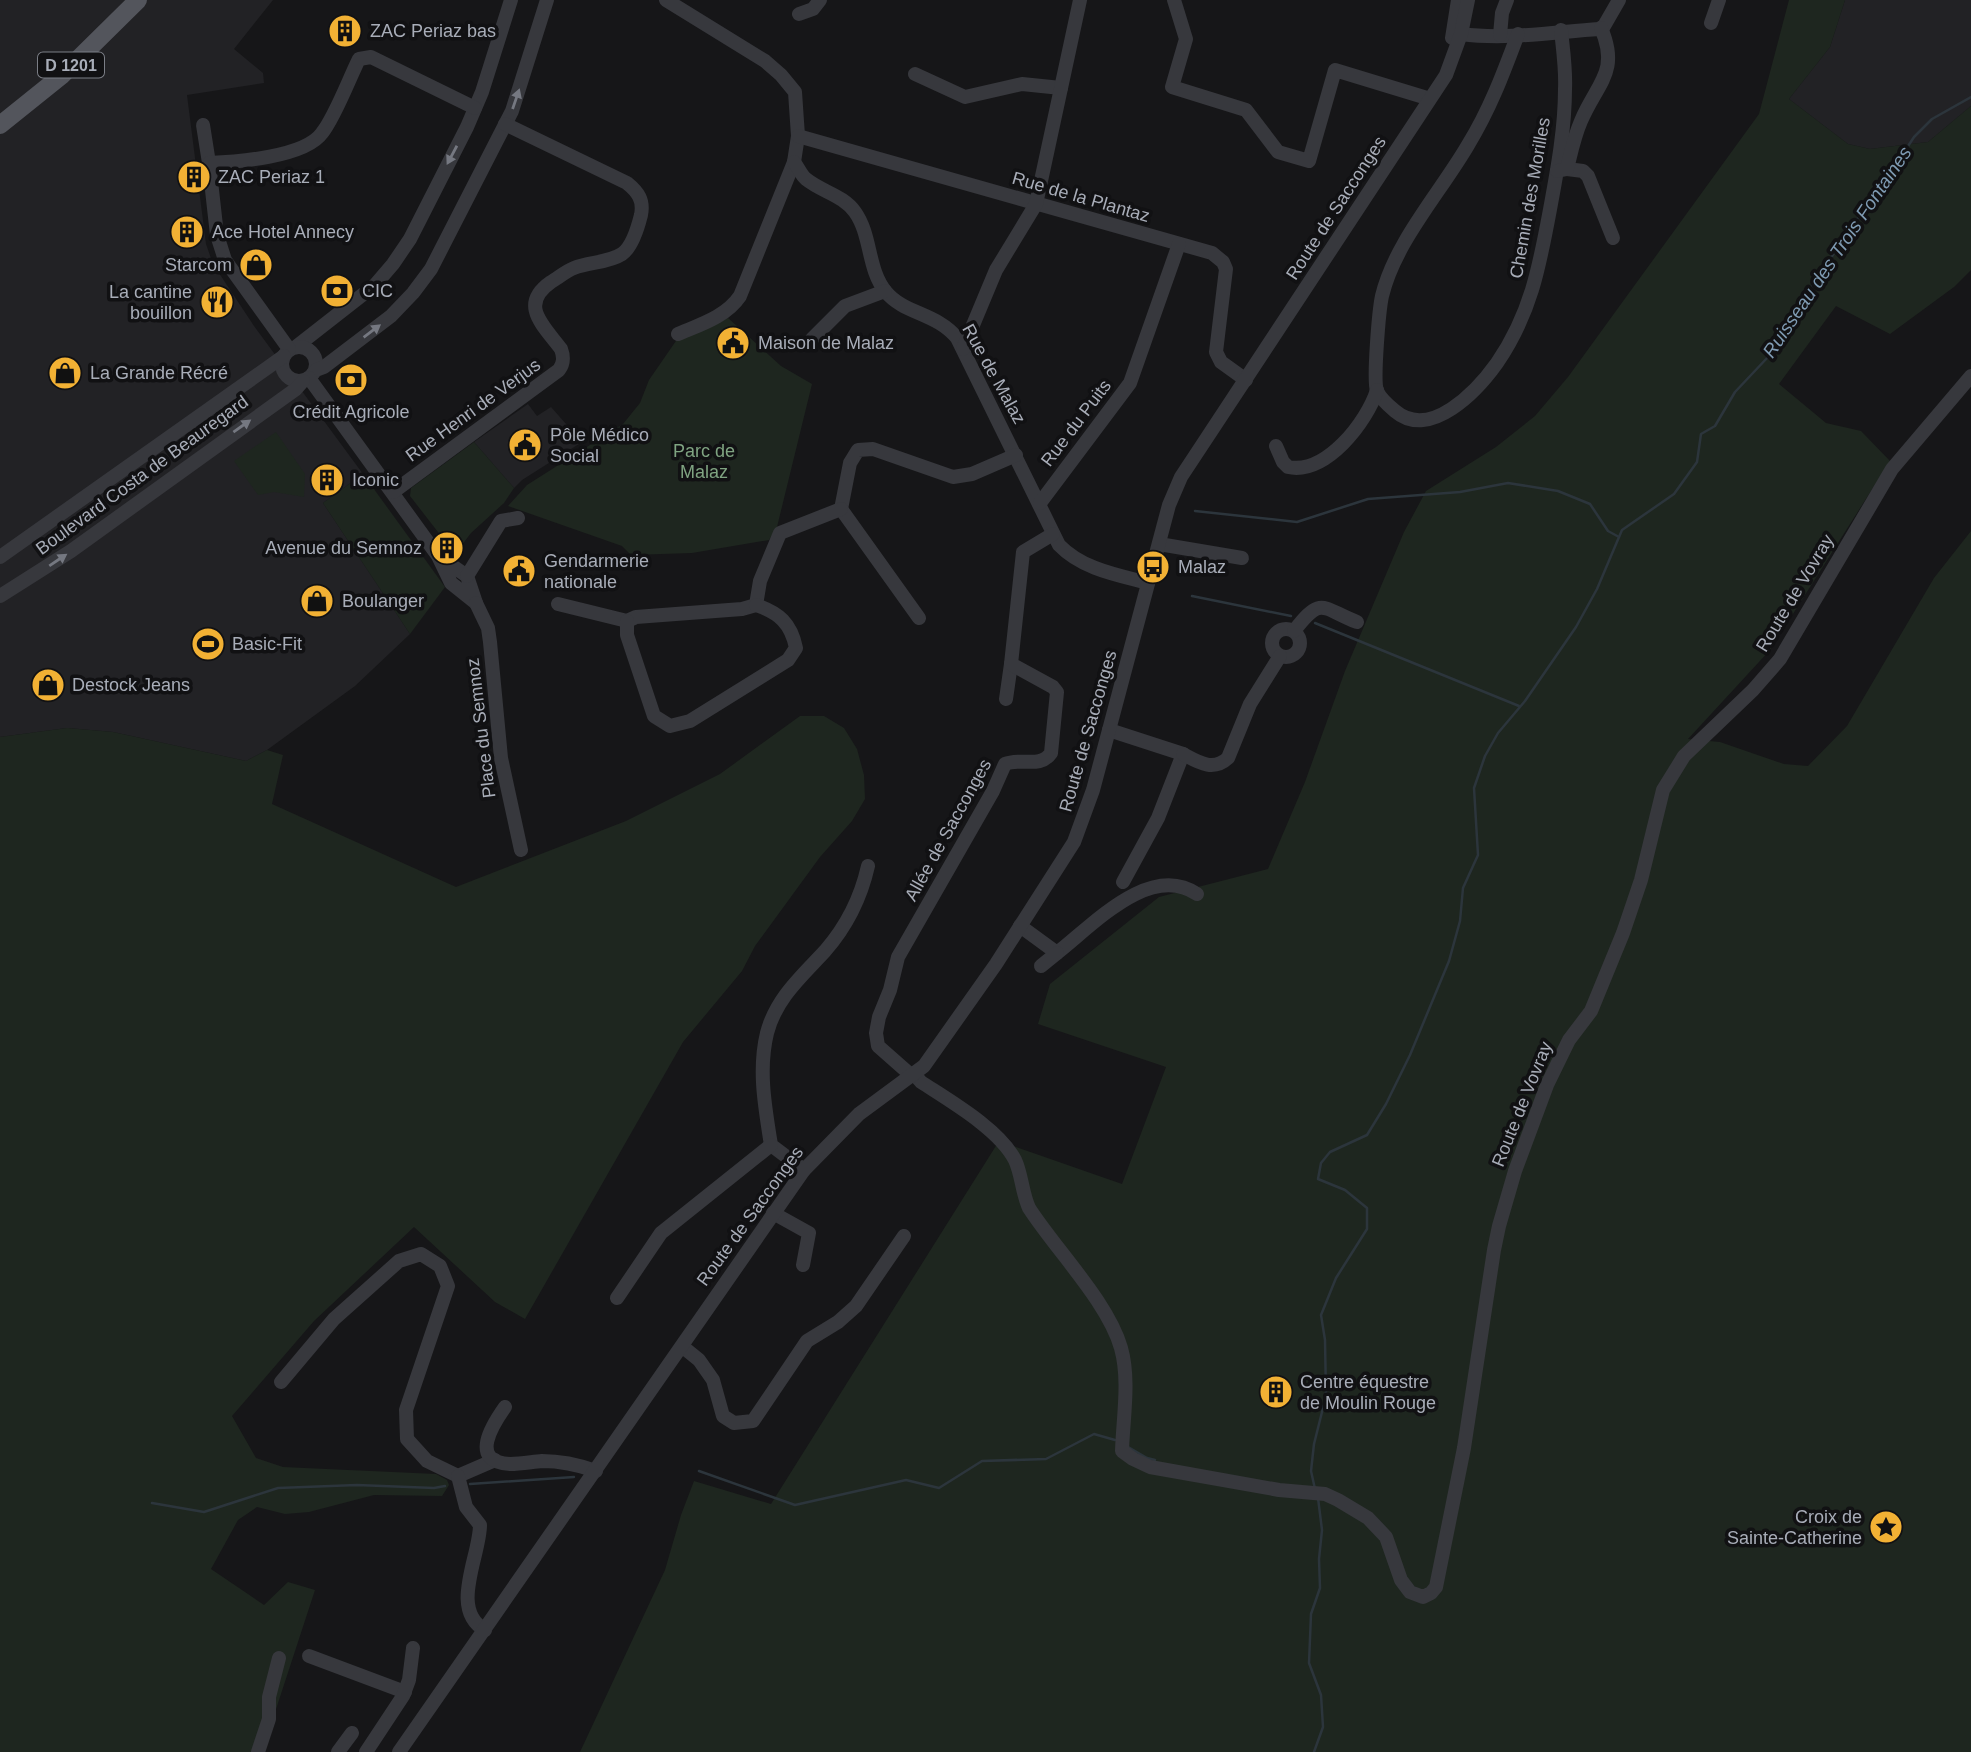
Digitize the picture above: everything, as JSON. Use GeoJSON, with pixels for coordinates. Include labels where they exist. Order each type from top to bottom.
{"type":"FeatureCollection","features":[{"type":"Feature","properties":{"kind":"main road","name":"D 1201"},"geometry":{"type":"LineString","coordinates":[[0,112],[54,68],[123,0]]}},
{"type":"Feature","properties":{"kind":"main road","name":"D 1201"},"geometry":{"type":"LineString","coordinates":[[0,125],[64,73],[138,0]]}},
{"type":"Feature","properties":{"kind":"street","name":"Boulevard Costa de Beauregard"},"geometry":{"type":"LineString","coordinates":[[0,557],[290,350],[375,285],[410,239],[475,108],[511,0]]}},
{"type":"Feature","properties":{"kind":"street","name":"Boulevard Costa de Beauregard"},"geometry":{"type":"LineString","coordinates":[[0,596],[71,551],[296,389],[309,376],[391,316],[413,293],[431,269],[505,124],[518,93],[547,0]]}},
{"type":"Feature","properties":{"kind":"street"},"geometry":{"type":"LineString","coordinates":[[666,0],[684,4],[781,75],[795,92],[798,136],[794,162],[736,303],[715,318],[678,334]]}},
{"type":"Feature","properties":{"kind":"street"},"geometry":{"type":"LineString","coordinates":[[799,14],[813,9],[820,0]]}},
{"type":"Feature","properties":{"kind":"street"},"geometry":{"type":"LineString","coordinates":[[963,349],[996,270],[1036,204],[1080,0]]}},
{"type":"Feature","properties":{"kind":"street"},"geometry":{"type":"LineString","coordinates":[[1174,0],[1186,39],[1172,87],[1246,110],[1278,152],[1309,161],[1335,70],[1424,104]]}},
{"type":"Feature","properties":{"kind":"street"},"geometry":{"type":"LineString","coordinates":[[1458,0],[1455,20],[1457,37],[1601,28]]}},
{"type":"Feature","properties":{"kind":"street","name":"Route de Sacconges"},"geometry":{"type":"LineString","coordinates":[[399,1752],[804,1170],[859,1114],[924,1066],[1074,842],[1085,816],[1169,505],[1181,477],[1326,260],[1424,104],[1446,75],[1468,0]]}},
{"type":"Feature","properties":{"kind":"street"},"geometry":{"type":"LineString","coordinates":[[1500,35],[1502,13],[1507,0]]}},
{"type":"Feature","properties":{"kind":"street"},"geometry":{"type":"LineString","coordinates":[[1613,238],[1588,176],[1583,171],[1562,170],[1575,134],[1608,71],[1608,51],[1601,28],[1619,0]]}},
{"type":"Feature","properties":{"kind":"street"},"geometry":{"type":"LineString","coordinates":[[1711,23],[1719,0]]}},
{"type":"Feature","properties":{"kind":"street","name":"Chemin des Morilles"},"geometry":{"type":"LineString","coordinates":[[1377,390],[1386,403],[1405,418],[1416,421],[1434,419],[1470,394],[1496,364],[1518,328],[1531,299],[1562,170],[1566,87],[1561,30]]}},
{"type":"Feature","properties":{"kind":"street"},"geometry":{"type":"LineString","coordinates":[[1276,446],[1288,467],[1306,467],[1326,457],[1359,427],[1377,390],[1378,320],[1389,275],[1397,256],[1492,105],[1518,34]]}},
{"type":"Feature","properties":{"kind":"street"},"geometry":{"type":"LineString","coordinates":[[209,163],[290,152],[311,144],[322,133],[359,59],[371,57],[475,108]]}},
{"type":"Feature","properties":{"kind":"street"},"geometry":{"type":"LineString","coordinates":[[915,74],[965,97],[1022,84],[1061,88]]}},
{"type":"Feature","properties":{"kind":"street","name":"Rue Henri de Verjus"},"geometry":{"type":"LineString","coordinates":[[393,492],[559,370],[563,355],[535,312],[538,294],[542,288],[573,268],[622,254],[628,248],[640,220],[642,200],[636,190],[627,183],[505,124]]}},
{"type":"Feature","properties":{"kind":"street"},"geometry":{"type":"LineString","coordinates":[[204,125],[217,235],[225,260],[290,350]]}},
{"type":"Feature","properties":{"kind":"street","name":"Rue de la Plantaz"},"geometry":{"type":"LineString","coordinates":[[798,136],[1212,253],[1223,262],[1226,276],[1216,352],[1221,362],[1246,380]]}},
{"type":"Feature","properties":{"kind":"street"},"geometry":{"type":"LineString","coordinates":[[794,162],[805,178],[837,195],[855,211],[865,234],[876,274],[885,291],[845,306],[812,339]]}},
{"type":"Feature","properties":{"kind":"street","name":"Rue du Puits"},"geometry":{"type":"LineString","coordinates":[[1040,503],[1130,383],[1179,244]]}},
{"type":"Feature","properties":{"kind":"street","name":"Rue de Malaz"},"geometry":{"type":"LineString","coordinates":[[885,291],[904,305],[941,322],[951,331],[963,349],[1059,545],[1074,559],[1107,572],[1148,583]]}},
{"type":"Feature","properties":{"kind":"street"},"geometry":{"type":"LineString","coordinates":[[306,348],[313,353],[317,364],[309,376],[293,380],[285,373],[282,365],[290,350],[306,348]]}},
{"type":"Feature","properties":{"kind":"street"},"geometry":{"type":"LineString","coordinates":[[309,376],[438,556],[451,583],[476,603]]}},
{"type":"Feature","properties":{"kind":"street","name":"Route de Vovray"},"geometry":{"type":"LineString","coordinates":[[913,1075],[993,1133],[1009,1151],[1016,1164],[1023,1196],[1029,1208],[1114,1328],[1122,1350],[1125,1374],[1122,1451],[1133,1460],[1150,1467],[1279,1490],[1319,1493],[1347,1504],[1368,1518],[1386,1537],[1401,1580],[1410,1592],[1423,1597],[1431,1593],[1437,1587],[1464,1448],[1494,1250],[1514,1176],[1558,1062],[1601,990],[1640,880],[1663,790],[1684,756],[1753,690],[1780,659],[1892,469],[1971,376]]}},
{"type":"Feature","properties":{"kind":"street"},"geometry":{"type":"LineString","coordinates":[[919,618],[841,509],[850,463],[858,450],[873,449],[953,477],[972,474],[1016,455]]}},
{"type":"Feature","properties":{"kind":"street"},"geometry":{"type":"LineString","coordinates":[[756,605],[760,581],[780,533],[841,509]]}},
{"type":"Feature","properties":{"kind":"street"},"geometry":{"type":"LineString","coordinates":[[438,556],[467,576],[501,521],[518,519]]}},
{"type":"Feature","properties":{"kind":"street"},"geometry":{"type":"LineString","coordinates":[[1006,699],[1023,552],[1053,534]]}},
{"type":"Feature","properties":{"kind":"street"},"geometry":{"type":"LineString","coordinates":[[1159,544],[1242,558]]}},
{"type":"Feature","properties":{"kind":"street","name":"Place du Semnoz"},"geometry":{"type":"LineString","coordinates":[[467,576],[488,628],[493,659],[500,758],[521,850]]}},
{"type":"Feature","properties":{"kind":"street"},"geometry":{"type":"LineString","coordinates":[[558,604],[627,621],[741,609],[756,605],[774,611],[793,632],[796,648],[788,660],[690,722],[670,726],[654,716],[627,635],[627,621]]}},
{"type":"Feature","properties":{"kind":"street"},"geometry":{"type":"LineString","coordinates":[[1109,730],[1183,754],[1203,764],[1213,766],[1222,763],[1228,758],[1250,704],[1280,656],[1293,655],[1298,650],[1298,636],[1294,631],[1308,612],[1327,607],[1357,622]]}},
{"type":"Feature","properties":{"kind":"street","name":"Allée de Sacconges"},"geometry":{"type":"LineString","coordinates":[[913,1075],[878,1046],[876,1033],[898,957],[993,791],[1005,764],[1016,761],[1039,762],[1051,753],[1057,692],[1053,687],[1011,664]]}},
{"type":"Feature","properties":{"kind":"street"},"geometry":{"type":"LineString","coordinates":[[1123,882],[1158,818],[1183,754]]}},
{"type":"Feature","properties":{"kind":"street"},"geometry":{"type":"LineString","coordinates":[[804,1170],[771,1144],[762,1088],[767,1030],[786,993],[823,952],[847,920],[859,894],[867,866]]}},
{"type":"Feature","properties":{"kind":"street"},"geometry":{"type":"LineString","coordinates":[[1041,966],[1125,900],[1144,889],[1180,884],[1197,894]]}},
{"type":"Feature","properties":{"kind":"street"},"geometry":{"type":"LineString","coordinates":[[1020,926],[1057,953]]}},
{"type":"Feature","properties":{"kind":"street"},"geometry":{"type":"LineString","coordinates":[[617,1298],[661,1233],[771,1144]]}},
{"type":"Feature","properties":{"kind":"street"},"geometry":{"type":"LineString","coordinates":[[773,1213],[809,1233],[803,1265]]}},
{"type":"Feature","properties":{"kind":"street"},"geometry":{"type":"LineString","coordinates":[[682,1347],[699,1360],[713,1380],[723,1416],[734,1423],[753,1420],[807,1341],[838,1322],[856,1306],[904,1236]]}},
{"type":"Feature","properties":{"kind":"street"},"geometry":{"type":"LineString","coordinates":[[281,1382],[334,1319],[399,1261],[421,1254],[440,1266],[448,1286],[406,1410],[407,1439],[427,1461],[458,1476],[495,1460]]}},
{"type":"Feature","properties":{"kind":"street"},"geometry":{"type":"LineString","coordinates":[[505,1407],[487,1437],[487,1449],[495,1460],[507,1464],[556,1462],[596,1471]]}},
{"type":"Feature","properties":{"kind":"street"},"geometry":{"type":"LineString","coordinates":[[458,1476],[466,1507],[480,1525],[467,1604],[474,1623],[485,1630]]}},
{"type":"Feature","properties":{"kind":"street"},"geometry":{"type":"LineString","coordinates":[[366,1752],[405,1692],[413,1648]]}},
{"type":"Feature","properties":{"kind":"street"},"geometry":{"type":"LineString","coordinates":[[309,1656],[405,1692]]}},
{"type":"Feature","properties":{"kind":"street"},"geometry":{"type":"LineString","coordinates":[[258,1752],[269,1719],[269,1697],[279,1658]]}},
{"type":"Feature","properties":{"kind":"street"},"geometry":{"type":"LineString","coordinates":[[338,1752],[352,1733]]}},
{"type":"Feature","properties":{"kind":"shaded area"},"geometry":{"type":"Polygon","coordinates":[[[0,0],[273,0],[234,49],[263,73],[264,83],[187,95],[206,244],[213,264],[254,326],[363,474],[323,503],[410,634],[355,686],[267,750],[246,761],[113,732],[67,728],[0,737],[0,0]]]}},
{"type":"Feature","properties":{"kind":"shaded area"},"geometry":{"type":"Polygon","coordinates":[[[1845,0],[1971,0],[1971,106],[1928,142],[1870,149],[1848,144],[1789,99],[1830,47],[1845,0]]]}},
{"type":"Feature","properties":{"kind":"shaded area"},"geometry":{"type":"Polygon","coordinates":[[[528,404],[537,416],[551,407],[582,442],[522,480],[514,488],[474,442],[528,404]]]}},
{"type":"Feature","properties":{"kind":"green space"},"geometry":{"type":"Polygon","coordinates":[[[1789,0],[1845,0],[1830,47],[1789,99],[1848,144],[1870,149],[1928,142],[1971,106],[1971,270],[1954,287],[1890,334],[1836,306],[1779,384],[1826,423],[1861,431],[1890,461],[1770,650],[1688,739],[1720,742],[1784,764],[1808,766],[1847,726],[1934,578],[1971,531],[1971,1752],[580,1752],[665,1570],[694,1481],[771,1504],[999,1141],[1122,1184],[1166,1067],[1038,1024],[1050,984],[1159,897],[1268,869],[1305,782],[1345,671],[1404,532],[1426,491],[1496,447],[1535,416],[1568,377],[1759,114],[1789,0]]]}},
{"type":"Feature","properties":{"kind":"green space","name":"Parc de Malaz"},"geometry":{"type":"Polygon","coordinates":[[[728,318],[781,366],[812,384],[777,527],[769,540],[692,553],[631,555],[622,546],[508,506],[527,485],[623,424],[640,403],[649,380],[678,338],[728,318]]]}},
{"type":"Feature","properties":{"kind":"green space"},"geometry":{"type":"Polygon","coordinates":[[[276,432],[305,474],[304,497],[274,492],[258,495],[234,461],[276,432]]]}},
{"type":"Feature","properties":{"kind":"green space"},"geometry":{"type":"Polygon","coordinates":[[[474,442],[514,488],[504,503],[471,533],[455,554],[410,496],[411,488],[474,442]]]}},
{"type":"Feature","properties":{"kind":"green space"},"geometry":{"type":"Polygon","coordinates":[[[363,474],[445,587],[410,634],[323,503],[363,474]]]}},
{"type":"Feature","properties":{"kind":"green space"},"geometry":{"type":"Polygon","coordinates":[[[800,716],[824,716],[844,728],[857,749],[864,775],[865,799],[852,821],[820,857],[755,946],[742,971],[683,1042],[525,1319],[495,1302],[414,1227],[314,1321],[232,1416],[256,1458],[283,1467],[436,1474],[447,1480],[449,1485],[442,1496],[374,1495],[309,1512],[285,1514],[257,1507],[238,1520],[211,1569],[264,1605],[288,1582],[315,1590],[262,1752],[0,1752],[0,737],[67,728],[113,732],[246,761],[267,750],[283,755],[272,804],[456,887],[626,821],[720,774],[800,716]]]}},
{"type":"Feature","properties":{"kind":"waterway","name":"Ruisseau des Trois Fontaines"},"geometry":{"type":"LineString","coordinates":[[1315,1489],[1311,1471],[1314,1444],[1326,1396],[1325,1340],[1321,1315],[1336,1278],[1367,1229],[1367,1208],[1345,1190],[1318,1179],[1321,1163],[1330,1152],[1367,1135],[1410,1055],[1449,961],[1460,921],[1463,888],[1478,855],[1474,788],[1485,756],[1498,733],[1525,701],[1576,627],[1597,589],[1622,530],[1674,494],[1697,462],[1701,434],[1715,426],[1735,392],[1768,357],[1791,317],[1855,222],[1891,177],[1914,137],[1932,119],[1971,97]]}},
{"type":"Feature","properties":{"kind":"waterway"},"geometry":{"type":"LineString","coordinates":[[1195,511],[1297,522],[1368,499],[1460,492],[1508,483],[1558,491],[1590,504],[1608,531],[1619,537]]}},
{"type":"Feature","properties":{"kind":"waterway"},"geometry":{"type":"LineString","coordinates":[[1192,596],[1291,616]]}},
{"type":"Feature","properties":{"kind":"waterway"},"geometry":{"type":"LineString","coordinates":[[1315,623],[1519,706]]}},
{"type":"Feature","properties":{"kind":"waterway"},"geometry":{"type":"LineString","coordinates":[[699,1471],[795,1505],[906,1480],[939,1488],[982,1461],[1046,1459],[1094,1434],[1115,1440]]}},
{"type":"Feature","properties":{"kind":"waterway"},"geometry":{"type":"LineString","coordinates":[[1128,1447],[1155,1460]]}},
{"type":"Feature","properties":{"kind":"waterway"},"geometry":{"type":"LineString","coordinates":[[470,1484],[574,1477]]}},
{"type":"Feature","properties":{"kind":"waterway"},"geometry":{"type":"LineString","coordinates":[[152,1503],[204,1512],[278,1488],[445,1486]]}},
{"type":"Feature","properties":{"kind":"waterway","name":"Ruisseau des Trois Fontaines"},"geometry":{"type":"LineString","coordinates":[[1314,1752],[1323,1727],[1321,1695],[1309,1663],[1311,1614],[1320,1588],[1322,1530],[1318,1498]]}},
{"type":"Feature","properties":{"kind":"place","name":"ZAC Periaz bas"},"geometry":{"type":"Point","coordinates":[345,31]}},
{"type":"Feature","properties":{"kind":"place","name":"ZAC Periaz 1"},"geometry":{"type":"Point","coordinates":[194,177]}},
{"type":"Feature","properties":{"kind":"place","name":"Ace Hotel Annecy"},"geometry":{"type":"Point","coordinates":[187,232]}},
{"type":"Feature","properties":{"kind":"place","name":"Starcom"},"geometry":{"type":"Point","coordinates":[256,265]}},
{"type":"Feature","properties":{"kind":"place","name":"CIC"},"geometry":{"type":"Point","coordinates":[337,291]}},
{"type":"Feature","properties":{"kind":"place","name":"La cantine bouillon"},"geometry":{"type":"Point","coordinates":[217,302]}},
{"type":"Feature","properties":{"kind":"place","name":"Maison de Malaz"},"geometry":{"type":"Point","coordinates":[733,343]}},
{"type":"Feature","properties":{"kind":"place","name":"La Grande Récré"},"geometry":{"type":"Point","coordinates":[65,373]}},
{"type":"Feature","properties":{"kind":"place","name":"Crédit Agricole"},"geometry":{"type":"Point","coordinates":[351,380]}},
{"type":"Feature","properties":{"kind":"place","name":"Pôle Médico Social"},"geometry":{"type":"Point","coordinates":[525,445]}},
{"type":"Feature","properties":{"kind":"place","name":"Iconic"},"geometry":{"type":"Point","coordinates":[327,480]}},
{"type":"Feature","properties":{"kind":"place","name":"Avenue du Semnoz"},"geometry":{"type":"Point","coordinates":[447,548]}},
{"type":"Feature","properties":{"kind":"place","name":"Malaz"},"geometry":{"type":"Point","coordinates":[1153,567]}},
{"type":"Feature","properties":{"kind":"place","name":"Gendarmerie nationale"},"geometry":{"type":"Point","coordinates":[519,571]}},
{"type":"Feature","properties":{"kind":"place","name":"Boulanger"},"geometry":{"type":"Point","coordinates":[317,601]}},
{"type":"Feature","properties":{"kind":"place","name":"Basic-Fit"},"geometry":{"type":"Point","coordinates":[208,644]}},
{"type":"Feature","properties":{"kind":"place","name":"Destock Jeans"},"geometry":{"type":"Point","coordinates":[48,685]}},
{"type":"Feature","properties":{"kind":"place","name":"Centre équestre de Moulin Rouge"},"geometry":{"type":"Point","coordinates":[1276,1392]}},
{"type":"Feature","properties":{"kind":"place","name":"Croix de Sainte-Catherine"},"geometry":{"type":"Point","coordinates":[1886,1527]}}]}
